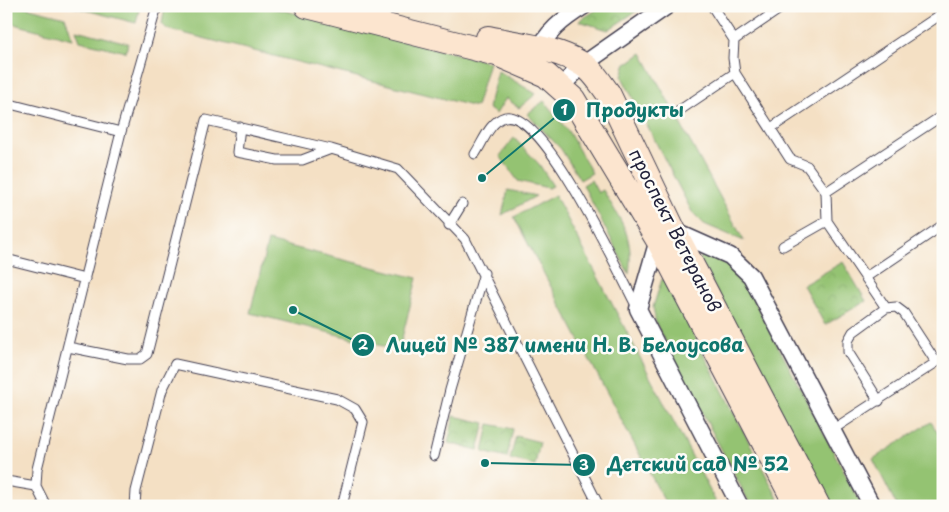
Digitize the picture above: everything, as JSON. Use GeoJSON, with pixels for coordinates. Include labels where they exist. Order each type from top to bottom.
{"type":"FeatureCollection","features":[{"type":"Feature","properties":{"kind":"main road"},"geometry":{"type":"LineString","coordinates":[[307,6],[497,54],[584,64]]}},
{"type":"Feature","properties":{"kind":"main road"},"geometry":{"type":"LineString","coordinates":[[365,6],[535,58]]}},
{"type":"Feature","properties":{"kind":"main road","name":"проспект Ветеранов"},"geometry":{"type":"LineString","coordinates":[[535,58],[573,99],[666,235],[818,506]]}},
{"type":"Feature","properties":{"kind":"main road","name":"проспект Ветеранов"},"geometry":{"type":"LineString","coordinates":[[584,64],[608,94],[666,235],[797,506]]}},
{"type":"Feature","properties":{"kind":"street"},"geometry":{"type":"LineString","coordinates":[[535,58],[547,34],[584,6]]}},
{"type":"Feature","properties":{"kind":"street"},"geometry":{"type":"LineString","coordinates":[[560,87],[584,64],[667,6]]}},
{"type":"Feature","properties":{"kind":"street"},"geometry":{"type":"LineString","coordinates":[[740,506],[638,309],[666,235],[730,256],[751,276],[872,506]]}},
{"type":"Feature","properties":{"kind":"lane"},"geometry":{"type":"LineString","coordinates":[[46,506],[36,486],[37,469],[121,132],[157,6]]}},
{"type":"Feature","properties":{"kind":"lane"},"geometry":{"type":"LineString","coordinates":[[712,6],[734,40],[733,58],[735,73],[790,159],[807,166],[826,192],[826,221],[886,308]]}},
{"type":"Feature","properties":{"kind":"lane"},"geometry":{"type":"LineString","coordinates":[[734,40],[784,6]]}},
{"type":"Feature","properties":{"kind":"lane"},"geometry":{"type":"LineString","coordinates":[[770,128],[943,13]]}},
{"type":"Feature","properties":{"kind":"lane"},"geometry":{"type":"LineString","coordinates":[[680,110],[735,73]]}},
{"type":"Feature","properties":{"kind":"lane"},"geometry":{"type":"LineString","coordinates":[[6,103],[121,132]]}},
{"type":"Feature","properties":{"kind":"lane"},"geometry":{"type":"LineString","coordinates":[[826,192],[943,115]]}},
{"type":"Feature","properties":{"kind":"lane"},"geometry":{"type":"LineString","coordinates":[[475,154],[495,121],[507,116],[517,119],[536,135],[554,154],[570,179],[638,309]]}},
{"type":"Feature","properties":{"kind":"lane"},"geometry":{"type":"LineString","coordinates":[[68,347],[128,359],[140,359],[147,354],[206,120],[331,149],[398,169],[449,225],[465,239],[484,273],[599,506]]}},
{"type":"Feature","properties":{"kind":"lane"},"geometry":{"type":"LineString","coordinates":[[240,127],[237,152],[277,160],[302,160],[331,149]]}},
{"type":"Feature","properties":{"kind":"lane"},"geometry":{"type":"LineString","coordinates":[[449,225],[462,204]]}},
{"type":"Feature","properties":{"kind":"lane"},"geometry":{"type":"LineString","coordinates":[[783,246],[826,221]]}},
{"type":"Feature","properties":{"kind":"lane"},"geometry":{"type":"LineString","coordinates":[[866,277],[943,225]]}},
{"type":"Feature","properties":{"kind":"lane"},"geometry":{"type":"LineString","coordinates":[[6,259],[84,279]]}},
{"type":"Feature","properties":{"kind":"lane"},"geometry":{"type":"LineString","coordinates":[[434,456],[450,390],[484,273]]}},
{"type":"Feature","properties":{"kind":"lane"},"geometry":{"type":"LineString","coordinates":[[832,430],[879,401],[939,360],[904,313],[896,307],[886,308],[853,332],[848,341],[848,352],[879,401]]}},
{"type":"Feature","properties":{"kind":"lane"},"geometry":{"type":"LineString","coordinates":[[136,506],[136,490],[162,390],[175,364],[337,399],[355,408],[363,422],[342,506]]}},
{"type":"Feature","properties":{"kind":"lane"},"geometry":{"type":"LineString","coordinates":[[6,481],[36,486]]}},
{"type":"Feature","properties":{"kind":"green space"},"geometry":{"type":"Polygon","coordinates":[[[6,6],[22,6],[65,17],[73,39],[6,22],[6,6]]]}},
{"type":"Feature","properties":{"kind":"green space"},"geometry":{"type":"Polygon","coordinates":[[[70,6],[140,6],[136,23],[70,6]]]}},
{"type":"Feature","properties":{"kind":"green space"},"geometry":{"type":"Polygon","coordinates":[[[165,6],[266,6],[489,62],[476,107],[167,29],[162,24],[165,6]]]}},
{"type":"Feature","properties":{"kind":"green space"},"geometry":{"type":"Polygon","coordinates":[[[602,6],[644,6],[608,30],[579,21],[602,6]]]}},
{"type":"Feature","properties":{"kind":"green space"},"geometry":{"type":"Polygon","coordinates":[[[76,30],[128,43],[126,52],[80,41],[76,30]]]}},
{"type":"Feature","properties":{"kind":"green space"},"geometry":{"type":"Polygon","coordinates":[[[642,53],[744,241],[704,224],[692,212],[622,77],[625,65],[642,53]]]}},
{"type":"Feature","properties":{"kind":"green space"},"geometry":{"type":"Polygon","coordinates":[[[498,71],[536,94],[519,108],[506,98],[496,114],[488,108],[498,71]]]}},
{"type":"Feature","properties":{"kind":"green space"},"geometry":{"type":"Polygon","coordinates":[[[544,101],[568,131],[592,173],[580,180],[561,149],[527,114],[544,101]]]}},
{"type":"Feature","properties":{"kind":"green space"},"geometry":{"type":"Polygon","coordinates":[[[514,138],[539,164],[553,186],[548,188],[518,181],[500,156],[514,138]]]}},
{"type":"Feature","properties":{"kind":"green space"},"geometry":{"type":"Polygon","coordinates":[[[591,180],[598,193],[603,190],[625,230],[630,249],[629,274],[583,185],[591,180]]]}},
{"type":"Feature","properties":{"kind":"green space"},"geometry":{"type":"Polygon","coordinates":[[[508,190],[536,196],[502,215],[508,190]]]}},
{"type":"Feature","properties":{"kind":"green space"},"geometry":{"type":"Polygon","coordinates":[[[555,195],[718,506],[667,506],[514,217],[555,195]]]}},
{"type":"Feature","properties":{"kind":"green space"},"geometry":{"type":"Polygon","coordinates":[[[268,241],[417,278],[399,350],[250,313],[268,241]]]}},
{"type":"Feature","properties":{"kind":"green space"},"geometry":{"type":"Polygon","coordinates":[[[702,253],[729,265],[744,281],[862,506],[830,506],[700,260],[702,253]]]}},
{"type":"Feature","properties":{"kind":"green space"},"geometry":{"type":"Polygon","coordinates":[[[843,262],[866,301],[825,325],[803,285],[843,262]]]}},
{"type":"Feature","properties":{"kind":"green space"},"geometry":{"type":"Polygon","coordinates":[[[662,279],[666,281],[782,506],[751,506],[656,324],[653,307],[662,279]]]}},
{"type":"Feature","properties":{"kind":"green space"},"geometry":{"type":"Polygon","coordinates":[[[454,416],[485,423],[478,450],[448,443],[454,416]]]}},
{"type":"Feature","properties":{"kind":"green space"},"geometry":{"type":"Polygon","coordinates":[[[931,422],[943,441],[943,506],[897,506],[873,459],[931,422]]]}},
{"type":"Feature","properties":{"kind":"green space"},"geometry":{"type":"Polygon","coordinates":[[[489,424],[513,429],[507,458],[483,452],[489,424]]]}},
{"type":"Feature","properties":{"kind":"green space"},"geometry":{"type":"Polygon","coordinates":[[[516,436],[540,442],[535,465],[510,459],[516,436]]]}},
{"type":"Feature","properties":{"kind":"place","name":"Продукты"},"geometry":{"type":"Point","coordinates":[482,178]}},
{"type":"Feature","properties":{"kind":"place","name":"Лицей № 387 имени Н. В. Белоусова"},"geometry":{"type":"Point","coordinates":[293,310]}},
{"type":"Feature","properties":{"kind":"place","name":"Детский сад № 52"},"geometry":{"type":"Point","coordinates":[485,463]}}]}
